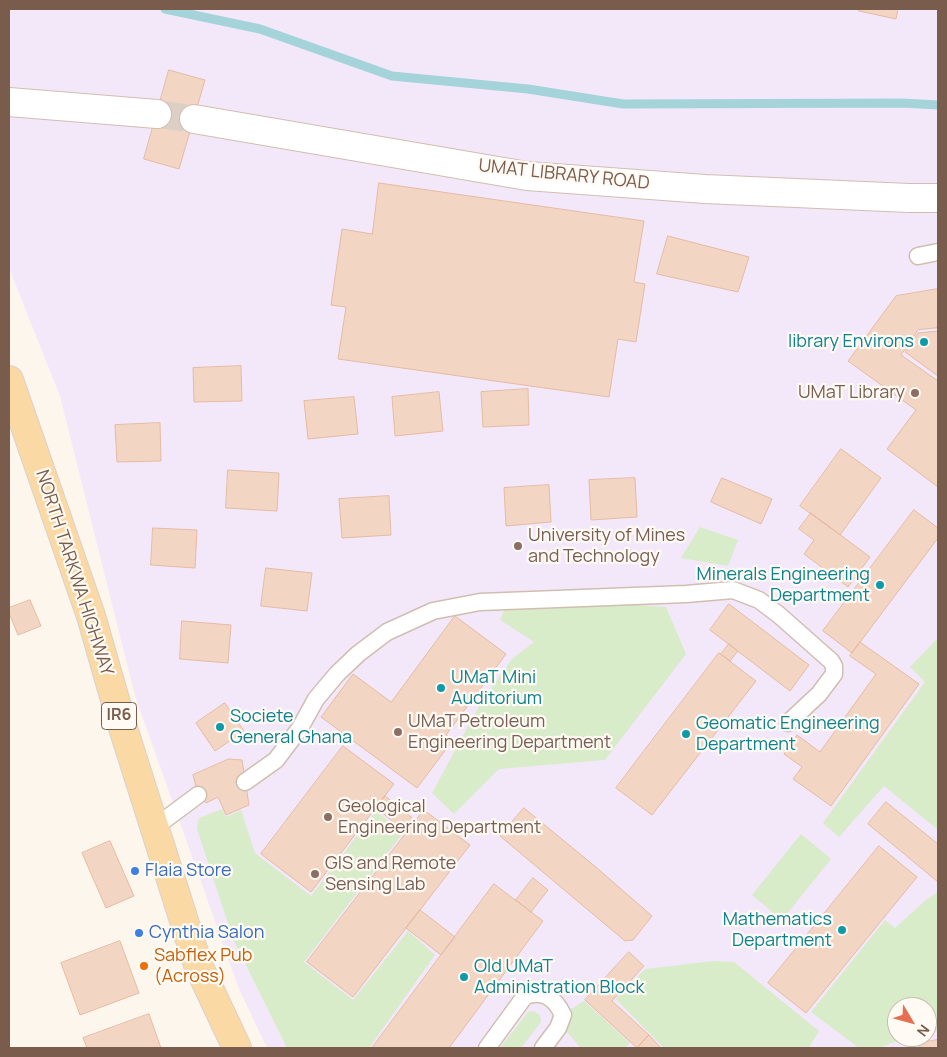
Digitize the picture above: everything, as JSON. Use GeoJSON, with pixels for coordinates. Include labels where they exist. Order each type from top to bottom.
{"type":"FeatureCollection","features":[{"type":"Feature","properties":{"kind":"main road","name":"NORTH TARKWA HIGHWAY"},"geometry":{"type":"LineString","coordinates":[[9,380],[91,616],[124,731],[198,965],[237,1048]]}},
{"type":"Feature","properties":{"kind":"street"},"geometry":{"type":"LineString","coordinates":[[9,102],[157,114]]}},
{"type":"Feature","properties":{"kind":"street","name":"UMAT LIBRARY ROAD"},"geometry":{"type":"LineString","coordinates":[[194,119],[527,176],[705,189],[938,198]]}},
{"type":"Feature","properties":{"kind":"lane"},"geometry":{"type":"LineString","coordinates":[[918,256],[938,252]]}},
{"type":"Feature","properties":{"kind":"lane"},"geometry":{"type":"LineString","coordinates":[[245,782],[276,760],[300,728],[316,699],[337,674],[358,654],[387,632],[433,612],[480,602],[686,594],[733,590],[745,594],[759,600],[779,615],[831,661],[834,666],[834,674],[819,694],[788,723]]}},
{"type":"Feature","properties":{"kind":"lane"},"geometry":{"type":"LineString","coordinates":[[155,827],[198,795]]}},
{"type":"Feature","properties":{"kind":"lane"},"geometry":{"type":"LineString","coordinates":[[487,1048],[525,996],[535,992],[544,993],[559,1006],[563,1014],[562,1021],[549,1046]]}},
{"type":"Feature","properties":{"kind":"shaded area","name":"University of Mines and Technology"},"geometry":{"type":"Polygon","coordinates":[[[9,9],[938,9],[938,1048],[267,1048],[239,989],[135,696],[60,396],[9,268],[9,9]]]}},
{"type":"Feature","properties":{"kind":"green space"},"geometry":{"type":"Polygon","coordinates":[[[700,527],[738,540],[728,566],[681,558],[700,527]]]}},
{"type":"Feature","properties":{"kind":"green space"},"geometry":{"type":"Polygon","coordinates":[[[510,597],[666,607],[686,654],[605,760],[499,769],[454,814],[432,793],[479,706],[512,659],[534,642],[500,620],[510,597]]]}},
{"type":"Feature","properties":{"kind":"green space"},"geometry":{"type":"Polygon","coordinates":[[[938,638],[938,830],[884,786],[839,837],[823,823],[925,682],[910,667],[938,638]]]}},
{"type":"Feature","properties":{"kind":"green space"},"geometry":{"type":"Polygon","coordinates":[[[222,809],[226,817],[241,810],[255,853],[311,896],[376,811],[403,833],[304,962],[353,1000],[408,931],[435,955],[369,1048],[287,1048],[233,939],[197,829],[199,818],[222,809]]]}},
{"type":"Feature","properties":{"kind":"green space"},"geometry":{"type":"Polygon","coordinates":[[[801,834],[831,859],[782,920],[752,895],[801,834]]]}},
{"type":"Feature","properties":{"kind":"green space"},"geometry":{"type":"Polygon","coordinates":[[[938,892],[938,1031],[937,997],[887,997],[887,1045],[879,1048],[859,1048],[811,1012],[885,920],[895,928],[926,900],[938,892]]]}},
{"type":"Feature","properties":{"kind":"green space"},"geometry":{"type":"Polygon","coordinates":[[[713,961],[734,962],[819,1031],[809,1048],[664,1048],[616,999],[645,969],[713,961]]]}},
{"type":"Feature","properties":{"kind":"green space"},"geometry":{"type":"Polygon","coordinates":[[[584,1001],[630,1043],[624,1048],[581,1048],[566,1031],[568,1011],[584,1001]]]}},
{"type":"Feature","properties":{"kind":"green space"},"geometry":{"type":"Polygon","coordinates":[[[533,1011],[540,1015],[541,1022],[521,1048],[500,1048],[528,1012],[533,1011]]]}},
{"type":"Feature","properties":{"kind":"building"},"geometry":{"type":"Polygon","coordinates":[[[860,9],[898,9],[896,19],[859,11],[860,9]]]}},
{"type":"Feature","properties":{"kind":"building"},"geometry":{"type":"Polygon","coordinates":[[[169,70],[205,80],[179,169],[144,159],[169,70]]]}},
{"type":"Feature","properties":{"kind":"building"},"geometry":{"type":"Polygon","coordinates":[[[379,183],[644,221],[634,282],[645,284],[636,342],[618,339],[609,397],[338,359],[346,307],[331,305],[342,229],[372,234],[379,183]]]}},
{"type":"Feature","properties":{"kind":"building"},"geometry":{"type":"Polygon","coordinates":[[[668,236],[749,257],[738,292],[657,274],[668,236]]]}},
{"type":"Feature","properties":{"kind":"building","name":"UMaT Library"},"geometry":{"type":"Polygon","coordinates":[[[938,289],[938,331],[918,333],[905,352],[938,376],[938,487],[887,449],[916,410],[848,361],[896,296],[938,289]]]}},
{"type":"Feature","properties":{"kind":"building","name":"library Environs"},"geometry":{"type":"Polygon","coordinates":[[[938,328],[938,381],[901,355],[918,330],[938,328]]]}},
{"type":"Feature","properties":{"kind":"building"},"geometry":{"type":"Polygon","coordinates":[[[241,366],[242,401],[194,402],[193,368],[241,366]]]}},
{"type":"Feature","properties":{"kind":"building"},"geometry":{"type":"Polygon","coordinates":[[[528,389],[529,425],[483,427],[481,392],[528,389]]]}},
{"type":"Feature","properties":{"kind":"building"},"geometry":{"type":"Polygon","coordinates":[[[439,392],[443,431],[395,436],[392,397],[439,392]]]}},
{"type":"Feature","properties":{"kind":"building"},"geometry":{"type":"Polygon","coordinates":[[[354,397],[358,434],[308,439],[304,401],[354,397]]]}},
{"type":"Feature","properties":{"kind":"building"},"geometry":{"type":"Polygon","coordinates":[[[160,423],[161,461],[117,462],[115,425],[160,423]]]}},
{"type":"Feature","properties":{"kind":"building"},"geometry":{"type":"Polygon","coordinates":[[[841,449],[881,478],[840,535],[800,506],[841,449]]]}},
{"type":"Feature","properties":{"kind":"building"},"geometry":{"type":"Polygon","coordinates":[[[228,470],[279,473],[277,511],[226,508],[228,470]]]}},
{"type":"Feature","properties":{"kind":"building"},"geometry":{"type":"Polygon","coordinates":[[[635,478],[637,517],[591,520],[589,480],[635,478]]]}},
{"type":"Feature","properties":{"kind":"building"},"geometry":{"type":"Polygon","coordinates":[[[722,478],[772,499],[761,524],[711,502],[722,478]]]}},
{"type":"Feature","properties":{"kind":"building"},"geometry":{"type":"Polygon","coordinates":[[[549,485],[551,522],[506,526],[504,488],[549,485]]]}},
{"type":"Feature","properties":{"kind":"building"},"geometry":{"type":"Polygon","coordinates":[[[389,496],[391,535],[342,538],[339,499],[389,496]]]}},
{"type":"Feature","properties":{"kind":"building","name":"Minerals Engineering Department"},"geometry":{"type":"Polygon","coordinates":[[[914,510],[938,528],[938,538],[852,653],[823,631],[914,510]]]}},
{"type":"Feature","properties":{"kind":"building"},"geometry":{"type":"Polygon","coordinates":[[[811,513],[870,557],[848,587],[804,554],[814,540],[799,529],[811,513]]]}},
{"type":"Feature","properties":{"kind":"building"},"geometry":{"type":"Polygon","coordinates":[[[153,528],[197,530],[195,568],[151,565],[153,528]]]}},
{"type":"Feature","properties":{"kind":"building"},"geometry":{"type":"Polygon","coordinates":[[[266,568],[312,573],[307,611],[261,606],[266,568]]]}},
{"type":"Feature","properties":{"kind":"building"},"geometry":{"type":"Polygon","coordinates":[[[30,600],[41,626],[18,635],[9,613],[9,608],[30,600]]]}},
{"type":"Feature","properties":{"kind":"building"},"geometry":{"type":"Polygon","coordinates":[[[729,604],[809,665],[790,691],[710,630],[729,604]]]}},
{"type":"Feature","properties":{"kind":"building","name":"UMaT Mini Auditorium"},"geometry":{"type":"Polygon","coordinates":[[[455,616],[506,654],[446,735],[453,740],[417,788],[321,717],[353,674],[391,702],[455,616]]]}},
{"type":"Feature","properties":{"kind":"building"},"geometry":{"type":"Polygon","coordinates":[[[182,621],[231,625],[228,663],[180,659],[182,621]]]}},
{"type":"Feature","properties":{"kind":"building"},"geometry":{"type":"Polygon","coordinates":[[[860,642],[919,684],[831,806],[793,779],[802,767],[784,754],[797,735],[820,752],[876,674],[850,656],[860,642]]]}},
{"type":"Feature","properties":{"kind":"building"},"geometry":{"type":"Polygon","coordinates":[[[729,644],[738,651],[730,661],[721,654],[729,644]]]}},
{"type":"Feature","properties":{"kind":"building","name":"Geomatic Engineering Department"},"geometry":{"type":"Polygon","coordinates":[[[719,653],[756,681],[652,815],[616,788],[719,653]]]}},
{"type":"Feature","properties":{"kind":"building","name":"Societe General Ghana"},"geometry":{"type":"Polygon","coordinates":[[[225,703],[244,731],[215,751],[196,723],[225,703]]]}},
{"type":"Feature","properties":{"kind":"building"},"geometry":{"type":"Polygon","coordinates":[[[343,746],[394,784],[311,892],[261,854],[343,746]]]}},
{"type":"Feature","properties":{"kind":"building"},"geometry":{"type":"Polygon","coordinates":[[[229,759],[242,760],[249,805],[226,815],[218,797],[206,803],[198,795],[193,775],[229,759]]]}},
{"type":"Feature","properties":{"kind":"building"},"geometry":{"type":"Polygon","coordinates":[[[385,796],[416,821],[406,832],[376,808],[385,796]]]}},
{"type":"Feature","properties":{"kind":"building"},"geometry":{"type":"Polygon","coordinates":[[[886,802],[938,844],[938,882],[868,824],[886,802]]]}},
{"type":"Feature","properties":{"kind":"building"},"geometry":{"type":"Polygon","coordinates":[[[524,808],[652,916],[633,940],[625,941],[500,836],[524,808]]]}},
{"type":"Feature","properties":{"kind":"building"},"geometry":{"type":"Polygon","coordinates":[[[424,810],[470,845],[353,997],[307,962],[424,810]]]}},
{"type":"Feature","properties":{"kind":"building"},"geometry":{"type":"Polygon","coordinates":[[[110,841],[134,896],[106,908],[82,853],[110,841]]]}},
{"type":"Feature","properties":{"kind":"building","name":"Mathematics Department"},"geometry":{"type":"Polygon","coordinates":[[[879,846],[917,877],[806,1013],[768,983],[879,846]]]}},
{"type":"Feature","properties":{"kind":"building"},"geometry":{"type":"Polygon","coordinates":[[[533,878],[548,890],[531,912],[516,900],[533,878]]]}},
{"type":"Feature","properties":{"kind":"building","name":"Old UMaT Administration Block"},"geometry":{"type":"Polygon","coordinates":[[[494,884],[543,921],[449,1048],[372,1048],[494,884]]]}},
{"type":"Feature","properties":{"kind":"building"},"geometry":{"type":"Polygon","coordinates":[[[420,910],[455,937],[441,955],[406,928],[420,910]]]}},
{"type":"Feature","properties":{"kind":"building"},"geometry":{"type":"Polygon","coordinates":[[[120,941],[139,993],[80,1015],[61,963],[120,941]]]}},
{"type":"Feature","properties":{"kind":"building"},"geometry":{"type":"Polygon","coordinates":[[[629,952],[644,966],[612,1001],[649,1035],[637,1048],[585,1000],[629,952]]]}},
{"type":"Feature","properties":{"kind":"building"},"geometry":{"type":"Polygon","coordinates":[[[149,1014],[161,1048],[87,1048],[83,1038],[149,1014]]]}},
{"type":"Feature","properties":{"kind":"building"},"geometry":{"type":"Polygon","coordinates":[[[649,1035],[661,1048],[637,1048],[649,1035]]]}},
{"type":"Feature","properties":{"kind":"building"},"geometry":{"type":"Polygon","coordinates":[[[937,1040],[938,1048],[920,1048],[937,1047],[937,1040]]]}},
{"type":"Feature","properties":{"kind":"waterway"},"geometry":{"type":"LineString","coordinates":[[165,9],[260,29],[392,76],[528,89],[623,104],[902,103],[938,105]]}},
{"type":"Feature","properties":{"kind":"tunnel"},"geometry":{"type":"LineString","coordinates":[[157,114],[194,119]]}},
{"type":"Feature","properties":{"kind":"place","name":"library Environs"},"geometry":{"type":"Point","coordinates":[924,342]}},
{"type":"Feature","properties":{"kind":"place","name":"UMaT Library"},"geometry":{"type":"Point","coordinates":[915,393]}},
{"type":"Feature","properties":{"kind":"place","name":"University of Mines and Technology"},"geometry":{"type":"Point","coordinates":[518,546]}},
{"type":"Feature","properties":{"kind":"place","name":"Minerals Engineering Department"},"geometry":{"type":"Point","coordinates":[880,585]}},
{"type":"Feature","properties":{"kind":"place","name":"UMaT Mini Auditorium"},"geometry":{"type":"Point","coordinates":[441,688]}},
{"type":"Feature","properties":{"kind":"place","name":"Societe General Ghana"},"geometry":{"type":"Point","coordinates":[220,727]}},
{"type":"Feature","properties":{"kind":"place","name":"UMaT Petroleum Engineering Department"},"geometry":{"type":"Point","coordinates":[398,732]}},
{"type":"Feature","properties":{"kind":"place","name":"Geomatic Engineering Department"},"geometry":{"type":"Point","coordinates":[686,734]}},
{"type":"Feature","properties":{"kind":"place","name":"Geological Engineering Department"},"geometry":{"type":"Point","coordinates":[328,817]}},
{"type":"Feature","properties":{"kind":"place","name":"Flaia Store"},"geometry":{"type":"Point","coordinates":[135,871]}},
{"type":"Feature","properties":{"kind":"place","name":"GIS and Remote Sensing Lab"},"geometry":{"type":"Point","coordinates":[315,874]}},
{"type":"Feature","properties":{"kind":"place","name":"Mathematics Department"},"geometry":{"type":"Point","coordinates":[842,930]}},
{"type":"Feature","properties":{"kind":"place","name":"Cynthia Salon"},"geometry":{"type":"Point","coordinates":[139,933]}},
{"type":"Feature","properties":{"kind":"place","name":"Sabflex Pub (Across)"},"geometry":{"type":"Point","coordinates":[144,966]}},
{"type":"Feature","properties":{"kind":"place","name":"Old UMaT Administration Block"},"geometry":{"type":"Point","coordinates":[464,977]}}]}
